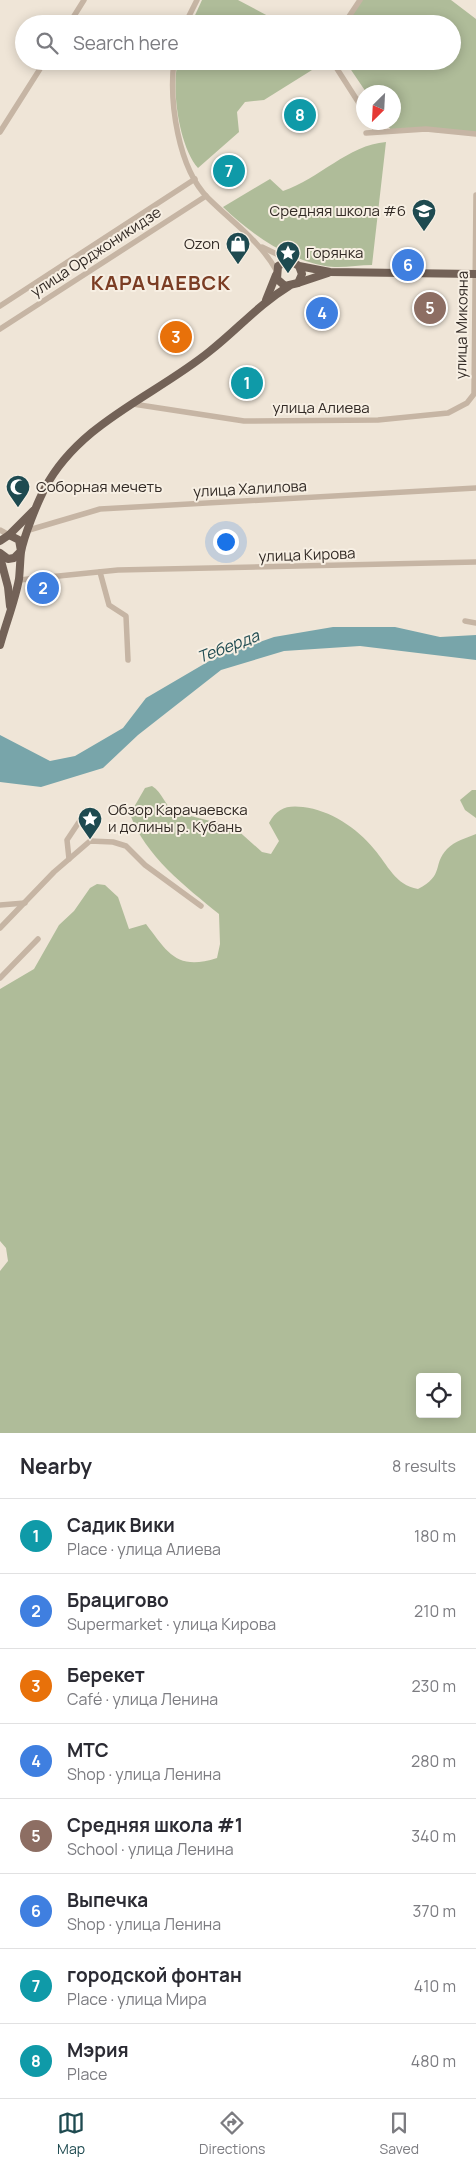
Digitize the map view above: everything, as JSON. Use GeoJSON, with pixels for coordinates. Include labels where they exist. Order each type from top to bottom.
{"type":"FeatureCollection","features":[{"type":"Feature","properties":{"kind":"main road"},"geometry":{"type":"LineString","coordinates":[[266,300],[276,272],[282,263],[289,260],[299,266],[330,272],[476,274]]}},
{"type":"Feature","properties":{"kind":"main road"},"geometry":{"type":"LineString","coordinates":[[298,283],[302,274],[299,266]]}},
{"type":"Feature","properties":{"kind":"main road"},"geometry":{"type":"LineString","coordinates":[[276,272],[280,283],[289,286]]}},
{"type":"Feature","properties":{"kind":"main road"},"geometry":{"type":"LineString","coordinates":[[0,553],[8,559],[18,556],[36,508],[55,474],[83,440],[210,352],[266,300],[289,286],[330,272]]}},
{"type":"Feature","properties":{"kind":"main road"},"geometry":{"type":"LineString","coordinates":[[0,541],[9,536],[36,508]]}},
{"type":"Feature","properties":{"kind":"main road"},"geometry":{"type":"LineString","coordinates":[[0,645],[19,580],[21,551],[19,540],[9,536]]}},
{"type":"Feature","properties":{"kind":"main road"},"geometry":{"type":"LineString","coordinates":[[0,557],[8,587],[10,610]]}},
{"type":"Feature","properties":{"kind":"street"},"geometry":{"type":"LineString","coordinates":[[75,15],[84,0]]}},
{"type":"Feature","properties":{"kind":"street"},"geometry":{"type":"LineString","coordinates":[[189,15],[196,0]]}},
{"type":"Feature","properties":{"kind":"street"},"geometry":{"type":"LineString","coordinates":[[350,15],[360,0]]}},
{"type":"Feature","properties":{"kind":"street"},"geometry":{"type":"LineString","coordinates":[[0,132],[39,70]]}},
{"type":"Feature","properties":{"kind":"street"},"geometry":{"type":"LineString","coordinates":[[174,70],[176,123],[183,153],[195,179],[206,196],[260,246],[276,272]]}},
{"type":"Feature","properties":{"kind":"street"},"geometry":{"type":"LineString","coordinates":[[338,70],[356,98]]}},
{"type":"Feature","properties":{"kind":"street"},"geometry":{"type":"LineString","coordinates":[[366,133],[426,129],[476,134]]}},
{"type":"Feature","properties":{"kind":"street","name":"улица Орджоникидзе"},"geometry":{"type":"LineString","coordinates":[[0,306],[195,179]]}},
{"type":"Feature","properties":{"kind":"street","name":"улица Орджоникидзе"},"geometry":{"type":"LineString","coordinates":[[0,329],[206,196]]}},
{"type":"Feature","properties":{"kind":"street","name":"улица Микояна"},"geometry":{"type":"LineString","coordinates":[[474,394],[476,196]]}},
{"type":"Feature","properties":{"kind":"street"},"geometry":{"type":"LineString","coordinates":[[260,246],[289,260]]}},
{"type":"Feature","properties":{"kind":"street","name":"улица Алиева"},"geometry":{"type":"LineString","coordinates":[[133,404],[244,421],[378,420],[448,413],[467,403],[474,394]]}},
{"type":"Feature","properties":{"kind":"street","name":"улица Халилова"},"geometry":{"type":"LineString","coordinates":[[29,530],[100,509],[476,488]]}},
{"type":"Feature","properties":{"kind":"street"},"geometry":{"type":"LineString","coordinates":[[0,530],[9,536]]}},
{"type":"Feature","properties":{"kind":"street","name":"улица Кирова"},"geometry":{"type":"LineString","coordinates":[[19,580],[100,572],[476,562]]}},
{"type":"Feature","properties":{"kind":"street"},"geometry":{"type":"LineString","coordinates":[[100,572],[109,605],[126,616],[128,660]]}},
{"type":"Feature","properties":{"kind":"street"},"geometry":{"type":"LineString","coordinates":[[465,622],[476,623]]}},
{"type":"Feature","properties":{"kind":"street"},"geometry":{"type":"LineString","coordinates":[[69,859],[67,840],[87,810]]}},
{"type":"Feature","properties":{"kind":"street"},"geometry":{"type":"LineString","coordinates":[[0,928],[69,859],[90,841],[113,842],[126,846],[145,865],[201,906]]}},
{"type":"Feature","properties":{"kind":"street"},"geometry":{"type":"LineString","coordinates":[[1,906],[25,903]]}},
{"type":"Feature","properties":{"kind":"street"},"geometry":{"type":"LineString","coordinates":[[0,978],[38,939]]}},
{"type":"Feature","properties":{"kind":"green space"},"geometry":{"type":"Polygon","coordinates":[[[202,0],[238,0],[266,15],[195,15],[202,0]]]}},
{"type":"Feature","properties":{"kind":"green space"},"geometry":{"type":"Polygon","coordinates":[[[360,0],[451,0],[476,19],[476,134],[391,130],[401,130],[401,85],[361,85],[351,70],[461,70],[461,15],[350,15],[360,0]]]}},
{"type":"Feature","properties":{"kind":"green space"},"geometry":{"type":"Polygon","coordinates":[[[176,70],[312,70],[264,100],[245,102],[237,112],[239,132],[198,168],[191,158],[181,132],[176,101],[176,70]]]}},
{"type":"Feature","properties":{"kind":"green space"},"geometry":{"type":"Polygon","coordinates":[[[386,142],[372,265],[331,267],[311,263],[270,244],[223,207],[270,179],[283,191],[309,179],[359,149],[372,144],[386,142]]]}},
{"type":"Feature","properties":{"kind":"green space"},"geometry":{"type":"Polygon","coordinates":[[[152,786],[175,812],[234,827],[262,852],[271,854],[279,841],[269,823],[275,814],[287,807],[297,806],[313,809],[333,816],[351,827],[367,841],[398,879],[410,887],[418,889],[432,879],[440,860],[450,846],[476,834],[476,1433],[0,1433],[0,1271],[8,1261],[6,1248],[0,1241],[0,989],[34,969],[59,925],[74,911],[90,888],[97,884],[105,885],[118,897],[129,929],[146,924],[168,951],[183,961],[192,962],[217,958],[220,944],[219,914],[180,882],[156,857],[146,844],[130,814],[145,788],[152,786]]]}},
{"type":"Feature","properties":{"kind":"green space"},"geometry":{"type":"Polygon","coordinates":[[[472,790],[476,790],[476,818],[465,810],[460,800],[472,790]]]}},
{"type":"Feature","properties":{"kind":"water"},"geometry":{"type":"Polygon","coordinates":[[[333,627],[395,627],[440,637],[476,635],[476,660],[360,646],[284,651],[221,670],[138,735],[103,768],[41,787],[0,782],[0,735],[50,761],[75,756],[123,728],[146,698],[216,657],[274,637],[333,627]]]}},
{"type":"Feature","properties":{"kind":"place","name":"Мэрия"},"geometry":{"type":"Point","coordinates":[300,115]}},
{"type":"Feature","properties":{"kind":"place","name":"городской фонтан"},"geometry":{"type":"Point","coordinates":[229,171]}},
{"type":"Feature","properties":{"kind":"place","name":"Средняя школа #6"},"geometry":{"type":"Point","coordinates":[424,232]}},
{"type":"Feature","properties":{"kind":"place","name":"Ozon"},"geometry":{"type":"Point","coordinates":[238,265]}},
{"type":"Feature","properties":{"kind":"place","name":"Выпечка"},"geometry":{"type":"Point","coordinates":[408,265]}},
{"type":"Feature","properties":{"kind":"place","name":"Горянка"},"geometry":{"type":"Point","coordinates":[288,274]}},
{"type":"Feature","properties":{"kind":"place","name":"Средняя школа #1"},"geometry":{"type":"Point","coordinates":[430,308]}},
{"type":"Feature","properties":{"kind":"place","name":"МТС"},"geometry":{"type":"Point","coordinates":[322,313]}},
{"type":"Feature","properties":{"kind":"place","name":"Берекет"},"geometry":{"type":"Point","coordinates":[176,337]}},
{"type":"Feature","properties":{"kind":"place","name":"Садик Вики"},"geometry":{"type":"Point","coordinates":[247,383]}},
{"type":"Feature","properties":{"kind":"place","name":"Соборная мечеть"},"geometry":{"type":"Point","coordinates":[18,508]}},
{"type":"Feature","properties":{"kind":"place","name":"Брацигово"},"geometry":{"type":"Point","coordinates":[43,588]}},
{"type":"Feature","properties":{"kind":"place","name":"Обзор Карачаевска и долины р. Кубань"},"geometry":{"type":"Point","coordinates":[90,840]}},
{"type":"Feature","properties":{"kind":"district","name":"КАРАЧАЕВСК"},"geometry":{"type":"Point","coordinates":[161,283]}},
{"type":"Feature","properties":{"kind":"water label","name":"Теберда"},"geometry":{"type":"Point","coordinates":[228,646]}}]}
